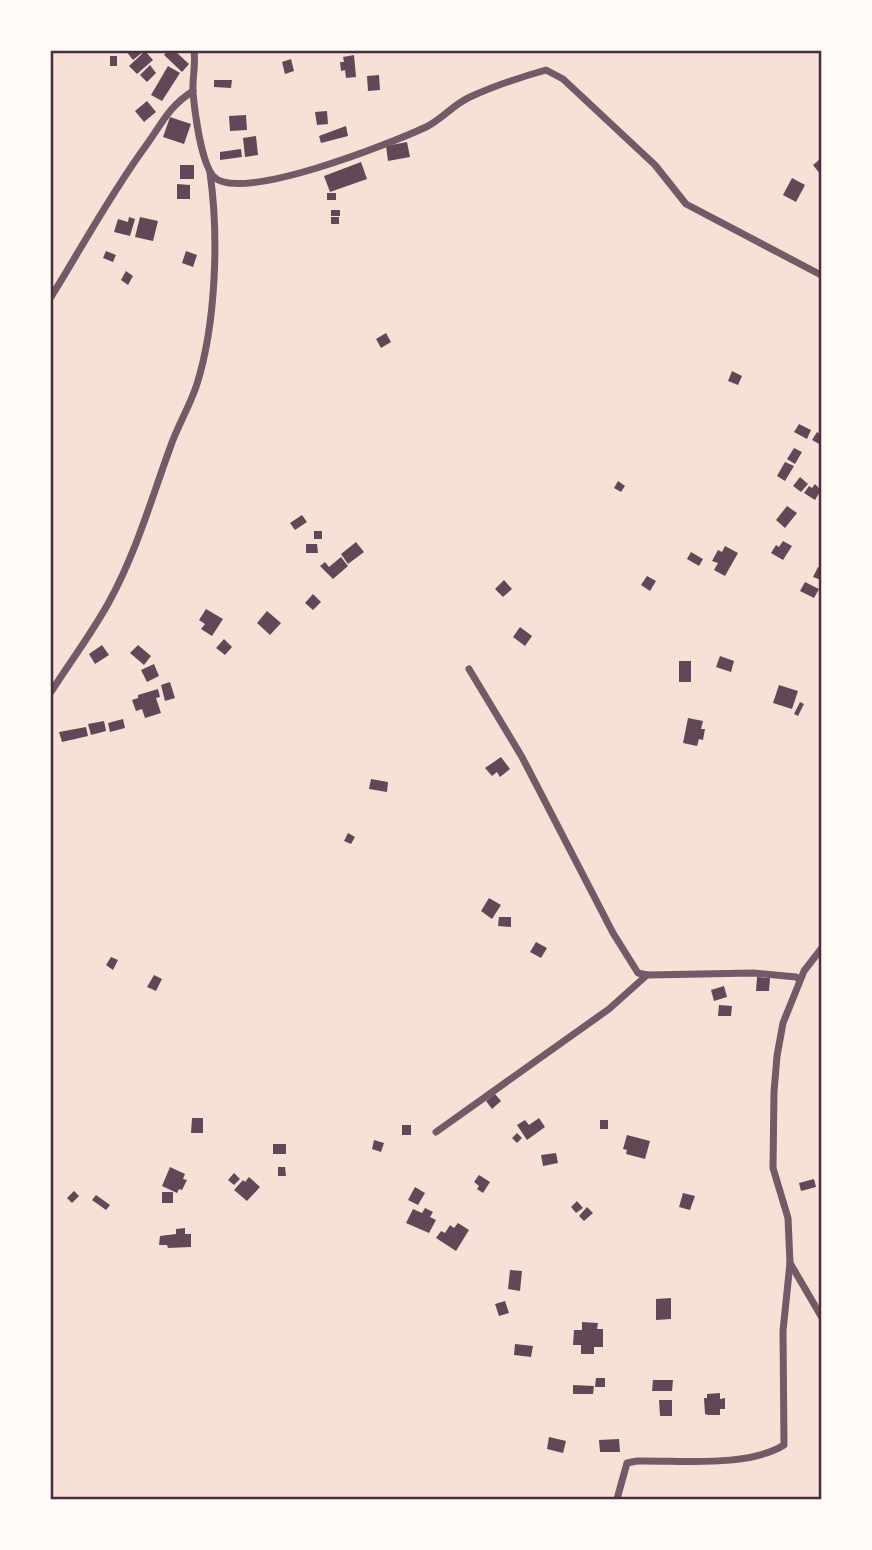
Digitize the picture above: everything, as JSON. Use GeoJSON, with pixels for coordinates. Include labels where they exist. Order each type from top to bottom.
{"type":"FeatureCollection","features":[{"type":"Feature","properties":{"kind":"street"},"geometry":{"type":"LineString","coordinates":[[51,692],[109,603],[127,566],[151,508],[170,448],[196,388],[204,358],[212,300],[216,223],[209,169],[193,91],[196,75],[194,51]]}},
{"type":"Feature","properties":{"kind":"street"},"geometry":{"type":"LineString","coordinates":[[209,169],[220,182],[235,184],[309,171],[355,157],[429,125],[469,97],[524,76],[546,71],[563,79],[655,165],[686,204],[821,275]]}},
{"type":"Feature","properties":{"kind":"street"},"geometry":{"type":"LineString","coordinates":[[51,297],[123,177],[148,144],[162,119],[178,101],[193,91]]}},
{"type":"Feature","properties":{"kind":"street"},"geometry":{"type":"LineString","coordinates":[[469,669],[523,757],[613,933],[635,970],[647,975],[754,973],[796,977],[800,980]]}},
{"type":"Feature","properties":{"kind":"street"},"geometry":{"type":"LineString","coordinates":[[617,1499],[627,1463],[739,1459],[774,1451],[784,1445],[783,1331],[790,1263],[788,1218],[773,1168],[777,1056],[783,1023],[800,980],[821,949]]}},
{"type":"Feature","properties":{"kind":"street"},"geometry":{"type":"LineString","coordinates":[[436,1132],[609,1009],[647,975]]}},
{"type":"Feature","properties":{"kind":"street"},"geometry":{"type":"LineString","coordinates":[[790,1263],[821,1316]]}},
{"type":"Feature","properties":{"kind":"building"},"geometry":{"type":"Polygon","coordinates":[[[126,51],[144,51],[133,60],[126,51]]]}},
{"type":"Feature","properties":{"kind":"building"},"geometry":{"type":"Polygon","coordinates":[[[145,51],[153,60],[137,74],[129,66],[145,51]]]}},
{"type":"Feature","properties":{"kind":"building"},"geometry":{"type":"Polygon","coordinates":[[[167,51],[175,51],[189,64],[182,72],[164,55],[167,51]]]}},
{"type":"Feature","properties":{"kind":"building"},"geometry":{"type":"Polygon","coordinates":[[[354,55],[356,77],[346,78],[345,70],[341,71],[340,62],[344,62],[343,57],[354,55]]]}},
{"type":"Feature","properties":{"kind":"building"},"geometry":{"type":"Polygon","coordinates":[[[110,56],[117,56],[117,66],[110,66],[110,56]]]}},
{"type":"Feature","properties":{"kind":"building"},"geometry":{"type":"Polygon","coordinates":[[[291,59],[294,71],[285,74],[282,62],[291,59]]]}},
{"type":"Feature","properties":{"kind":"building"},"geometry":{"type":"Polygon","coordinates":[[[150,65],[156,73],[147,82],[140,75],[150,65]]]}},
{"type":"Feature","properties":{"kind":"building"},"geometry":{"type":"Polygon","coordinates":[[[168,66],[180,73],[162,101],[151,95],[168,66]]]}},
{"type":"Feature","properties":{"kind":"building"},"geometry":{"type":"Polygon","coordinates":[[[379,75],[380,90],[368,91],[367,76],[379,75]]]}},
{"type":"Feature","properties":{"kind":"building"},"geometry":{"type":"Polygon","coordinates":[[[214,80],[232,80],[231,88],[214,87],[214,80]]]}},
{"type":"Feature","properties":{"kind":"building"},"geometry":{"type":"Polygon","coordinates":[[[147,101],[156,112],[144,122],[135,111],[147,101]]]}},
{"type":"Feature","properties":{"kind":"building"},"geometry":{"type":"Polygon","coordinates":[[[327,111],[328,124],[317,125],[315,112],[327,111]]]}},
{"type":"Feature","properties":{"kind":"building"},"geometry":{"type":"Polygon","coordinates":[[[246,115],[247,130],[230,131],[229,116],[246,115]]]}},
{"type":"Feature","properties":{"kind":"building"},"geometry":{"type":"Polygon","coordinates":[[[170,117],[191,124],[184,144],[163,137],[170,117]]]}},
{"type":"Feature","properties":{"kind":"building"},"geometry":{"type":"Polygon","coordinates":[[[346,126],[348,136],[321,143],[319,136],[346,126]]]}},
{"type":"Feature","properties":{"kind":"building"},"geometry":{"type":"Polygon","coordinates":[[[256,136],[258,155],[245,157],[243,138],[256,136]]]}},
{"type":"Feature","properties":{"kind":"building"},"geometry":{"type":"Polygon","coordinates":[[[407,142],[410,157],[388,161],[386,146],[407,142]]]}},
{"type":"Feature","properties":{"kind":"building"},"geometry":{"type":"Polygon","coordinates":[[[241,149],[242,157],[220,160],[220,152],[241,149]]]}},
{"type":"Feature","properties":{"kind":"building"},"geometry":{"type":"Polygon","coordinates":[[[819,160],[821,164],[821,175],[813,165],[819,160]]]}},
{"type":"Feature","properties":{"kind":"building"},"geometry":{"type":"Polygon","coordinates":[[[361,162],[367,179],[330,192],[324,176],[361,162]]]}},
{"type":"Feature","properties":{"kind":"building"},"geometry":{"type":"Polygon","coordinates":[[[180,165],[194,165],[194,179],[180,179],[180,165]]]}},
{"type":"Feature","properties":{"kind":"building"},"geometry":{"type":"Polygon","coordinates":[[[792,178],[805,185],[796,202],[783,195],[792,178]]]}},
{"type":"Feature","properties":{"kind":"building"},"geometry":{"type":"Polygon","coordinates":[[[177,184],[190,185],[190,199],[177,199],[177,184]]]}},
{"type":"Feature","properties":{"kind":"building"},"geometry":{"type":"Polygon","coordinates":[[[327,193],[336,193],[336,200],[327,200],[327,193]]]}},
{"type":"Feature","properties":{"kind":"building"},"geometry":{"type":"Polygon","coordinates":[[[331,210],[340,210],[340,216],[331,216],[331,210]]]}},
{"type":"Feature","properties":{"kind":"building"},"geometry":{"type":"Polygon","coordinates":[[[129,217],[135,219],[130,236],[114,232],[118,219],[128,222],[129,217]]]}},
{"type":"Feature","properties":{"kind":"building"},"geometry":{"type":"Polygon","coordinates":[[[140,217],[158,221],[153,241],[135,237],[140,217]]]}},
{"type":"Feature","properties":{"kind":"building"},"geometry":{"type":"Polygon","coordinates":[[[331,217],[339,217],[339,224],[331,224],[331,217]]]}},
{"type":"Feature","properties":{"kind":"building"},"geometry":{"type":"Polygon","coordinates":[[[106,251],[116,255],[113,262],[103,258],[106,251]]]}},
{"type":"Feature","properties":{"kind":"building"},"geometry":{"type":"Polygon","coordinates":[[[186,251],[197,255],[193,267],[182,263],[186,251]]]}},
{"type":"Feature","properties":{"kind":"building"},"geometry":{"type":"Polygon","coordinates":[[[126,271],[133,276],[128,285],[121,280],[126,271]]]}},
{"type":"Feature","properties":{"kind":"building"},"geometry":{"type":"Polygon","coordinates":[[[386,333],[391,342],[381,348],[376,339],[386,333]]]}},
{"type":"Feature","properties":{"kind":"building"},"geometry":{"type":"Polygon","coordinates":[[[732,371],[742,376],[738,385],[728,381],[732,371]]]}},
{"type":"Feature","properties":{"kind":"building"},"geometry":{"type":"Polygon","coordinates":[[[799,424],[811,430],[807,439],[794,432],[799,424]]]}},
{"type":"Feature","properties":{"kind":"building"},"geometry":{"type":"Polygon","coordinates":[[[817,432],[821,435],[821,445],[812,440],[817,432]]]}},
{"type":"Feature","properties":{"kind":"building"},"geometry":{"type":"Polygon","coordinates":[[[794,448],[802,452],[795,464],[787,459],[794,448]]]}},
{"type":"Feature","properties":{"kind":"building"},"geometry":{"type":"Polygon","coordinates":[[[785,462],[794,466],[785,481],[777,476],[785,462]]]}},
{"type":"Feature","properties":{"kind":"building"},"geometry":{"type":"Polygon","coordinates":[[[800,477],[808,484],[801,492],[793,486],[800,477]]]}},
{"type":"Feature","properties":{"kind":"building"},"geometry":{"type":"Polygon","coordinates":[[[618,481],[625,486],[621,492],[614,488],[618,481]]]}},
{"type":"Feature","properties":{"kind":"building"},"geometry":{"type":"Polygon","coordinates":[[[815,484],[821,490],[815,500],[804,493],[809,486],[812,488],[815,484]]]}},
{"type":"Feature","properties":{"kind":"building"},"geometry":{"type":"Polygon","coordinates":[[[787,506],[797,513],[785,528],[776,520],[787,506]]]}},
{"type":"Feature","properties":{"kind":"building"},"geometry":{"type":"Polygon","coordinates":[[[302,515],[307,522],[295,530],[290,523],[302,515]]]}},
{"type":"Feature","properties":{"kind":"building"},"geometry":{"type":"Polygon","coordinates":[[[314,531],[322,531],[322,539],[314,539],[314,531]]]}},
{"type":"Feature","properties":{"kind":"building"},"geometry":{"type":"Polygon","coordinates":[[[783,541],[792,546],[783,560],[771,553],[776,545],[779,547],[783,541]]]}},
{"type":"Feature","properties":{"kind":"building"},"geometry":{"type":"Polygon","coordinates":[[[356,542],[364,552],[348,564],[341,554],[356,542]]]}},
{"type":"Feature","properties":{"kind":"building"},"geometry":{"type":"Polygon","coordinates":[[[306,544],[317,544],[318,553],[306,553],[306,544]]]}},
{"type":"Feature","properties":{"kind":"building"},"geometry":{"type":"Polygon","coordinates":[[[725,546],[738,553],[725,576],[714,570],[718,563],[712,561],[718,550],[722,552],[725,546]]]}},
{"type":"Feature","properties":{"kind":"building"},"geometry":{"type":"Polygon","coordinates":[[[691,552],[703,559],[699,566],[687,559],[691,552]]]}},
{"type":"Feature","properties":{"kind":"building"},"geometry":{"type":"Polygon","coordinates":[[[341,557],[348,566],[333,579],[320,566],[325,562],[329,567],[341,557]]]}},
{"type":"Feature","properties":{"kind":"building"},"geometry":{"type":"Polygon","coordinates":[[[818,567],[821,568],[821,580],[813,577],[818,567]]]}},
{"type":"Feature","properties":{"kind":"building"},"geometry":{"type":"Polygon","coordinates":[[[647,576],[656,581],[650,591],[641,585],[647,576]]]}},
{"type":"Feature","properties":{"kind":"building"},"geometry":{"type":"Polygon","coordinates":[[[504,580],[512,589],[503,597],[495,589],[504,580]]]}},
{"type":"Feature","properties":{"kind":"building"},"geometry":{"type":"Polygon","coordinates":[[[805,582],[819,589],[814,598],[800,591],[805,582]]]}},
{"type":"Feature","properties":{"kind":"building"},"geometry":{"type":"Polygon","coordinates":[[[313,594],[321,602],[313,610],[305,603],[313,594]]]}},
{"type":"Feature","properties":{"kind":"building"},"geometry":{"type":"Polygon","coordinates":[[[206,609],[223,619],[212,636],[201,629],[205,624],[199,620],[206,609]]]}},
{"type":"Feature","properties":{"kind":"building"},"geometry":{"type":"Polygon","coordinates":[[[267,611],[281,623],[270,635],[257,623],[267,611]]]}},
{"type":"Feature","properties":{"kind":"building"},"geometry":{"type":"Polygon","coordinates":[[[520,627],[532,636],[525,646],[513,637],[520,627]]]}},
{"type":"Feature","properties":{"kind":"building"},"geometry":{"type":"Polygon","coordinates":[[[224,639],[232,647],[225,655],[216,648],[224,639]]]}},
{"type":"Feature","properties":{"kind":"building"},"geometry":{"type":"Polygon","coordinates":[[[102,645],[109,655],[95,664],[89,654],[102,645]]]}},
{"type":"Feature","properties":{"kind":"building"},"geometry":{"type":"Polygon","coordinates":[[[138,645],[151,656],[144,665],[130,653],[138,645]]]}},
{"type":"Feature","properties":{"kind":"building"},"geometry":{"type":"Polygon","coordinates":[[[720,656],[734,661],[731,672],[716,667],[720,656]]]}},
{"type":"Feature","properties":{"kind":"building"},"geometry":{"type":"Polygon","coordinates":[[[679,661],[691,661],[691,682],[679,682],[679,661]]]}},
{"type":"Feature","properties":{"kind":"building"},"geometry":{"type":"Polygon","coordinates":[[[154,664],[159,676],[147,682],[141,670],[154,664]]]}},
{"type":"Feature","properties":{"kind":"building"},"geometry":{"type":"Polygon","coordinates":[[[170,682],[175,698],[165,701],[161,685],[170,682]]]}},
{"type":"Feature","properties":{"kind":"building"},"geometry":{"type":"Polygon","coordinates":[[[779,685],[798,691],[792,709],[773,703],[779,685]]]}},
{"type":"Feature","properties":{"kind":"building"},"geometry":{"type":"Polygon","coordinates":[[[158,689],[160,697],[156,698],[161,713],[145,718],[142,709],[136,711],[132,700],[138,698],[138,695],[158,689]]]}},
{"type":"Feature","properties":{"kind":"building"},"geometry":{"type":"Polygon","coordinates":[[[800,702],[804,704],[798,716],[794,714],[800,702]]]}},
{"type":"Feature","properties":{"kind":"building"},"geometry":{"type":"Polygon","coordinates":[[[688,718],[703,721],[703,740],[699,739],[697,746],[683,743],[688,718]]]}},
{"type":"Feature","properties":{"kind":"building"},"geometry":{"type":"Polygon","coordinates":[[[123,719],[125,728],[110,732],[108,723],[123,719]]]}},
{"type":"Feature","properties":{"kind":"building"},"geometry":{"type":"Polygon","coordinates":[[[104,721],[106,731],[91,735],[88,724],[104,721]]]}},
{"type":"Feature","properties":{"kind":"building"},"geometry":{"type":"Polygon","coordinates":[[[86,727],[88,736],[62,742],[59,732],[86,727]]]}},
{"type":"Feature","properties":{"kind":"building"},"geometry":{"type":"Polygon","coordinates":[[[501,757],[510,769],[500,777],[497,772],[492,776],[485,768],[501,757]]]}},
{"type":"Feature","properties":{"kind":"building"},"geometry":{"type":"Polygon","coordinates":[[[371,779],[388,782],[387,792],[369,789],[371,779]]]}},
{"type":"Feature","properties":{"kind":"building"},"geometry":{"type":"Polygon","coordinates":[[[348,833],[355,837],[351,844],[344,841],[348,833]]]}},
{"type":"Feature","properties":{"kind":"building"},"geometry":{"type":"Polygon","coordinates":[[[489,898],[501,905],[492,919],[481,911],[489,898]]]}},
{"type":"Feature","properties":{"kind":"building"},"geometry":{"type":"Polygon","coordinates":[[[499,917],[511,917],[511,927],[498,926],[499,917]]]}},
{"type":"Feature","properties":{"kind":"building"},"geometry":{"type":"Polygon","coordinates":[[[536,942],[547,948],[541,958],[530,952],[536,942]]]}},
{"type":"Feature","properties":{"kind":"building"},"geometry":{"type":"Polygon","coordinates":[[[111,957],[118,960],[113,970],[106,965],[111,957]]]}},
{"type":"Feature","properties":{"kind":"building"},"geometry":{"type":"Polygon","coordinates":[[[154,975],[162,979],[156,991],[147,987],[154,975]]]}},
{"type":"Feature","properties":{"kind":"building"},"geometry":{"type":"Polygon","coordinates":[[[757,977],[770,978],[769,991],[756,991],[757,977]]]}},
{"type":"Feature","properties":{"kind":"building"},"geometry":{"type":"Polygon","coordinates":[[[724,986],[727,997],[714,1001],[711,990],[724,986]]]}},
{"type":"Feature","properties":{"kind":"building"},"geometry":{"type":"Polygon","coordinates":[[[719,1005],[732,1006],[731,1016],[718,1016],[719,1005]]]}},
{"type":"Feature","properties":{"kind":"building"},"geometry":{"type":"Polygon","coordinates":[[[495,1094],[501,1101],[492,1109],[486,1101],[495,1094]]]}},
{"type":"Feature","properties":{"kind":"building"},"geometry":{"type":"Polygon","coordinates":[[[192,1118],[203,1118],[203,1133],[191,1133],[192,1118]]]}},
{"type":"Feature","properties":{"kind":"building"},"geometry":{"type":"Polygon","coordinates":[[[539,1118],[545,1127],[527,1140],[517,1125],[525,1120],[529,1125],[539,1118]]]}},
{"type":"Feature","properties":{"kind":"building"},"geometry":{"type":"Polygon","coordinates":[[[600,1120],[608,1120],[608,1129],[600,1129],[600,1120]]]}},
{"type":"Feature","properties":{"kind":"building"},"geometry":{"type":"Polygon","coordinates":[[[402,1125],[411,1125],[411,1135],[402,1135],[402,1125]]]}},
{"type":"Feature","properties":{"kind":"building"},"geometry":{"type":"Polygon","coordinates":[[[517,1133],[522,1138],[517,1143],[512,1138],[517,1133]]]}},
{"type":"Feature","properties":{"kind":"building"},"geometry":{"type":"Polygon","coordinates":[[[627,1135],[650,1141],[645,1159],[626,1154],[627,1150],[623,1149],[627,1135]]]}},
{"type":"Feature","properties":{"kind":"building"},"geometry":{"type":"Polygon","coordinates":[[[374,1140],[384,1143],[381,1152],[372,1149],[374,1140]]]}},
{"type":"Feature","properties":{"kind":"building"},"geometry":{"type":"Polygon","coordinates":[[[273,1144],[286,1144],[286,1154],[273,1154],[273,1144]]]}},
{"type":"Feature","properties":{"kind":"building"},"geometry":{"type":"Polygon","coordinates":[[[556,1153],[558,1163],[543,1166],[541,1155],[556,1153]]]}},
{"type":"Feature","properties":{"kind":"building"},"geometry":{"type":"Polygon","coordinates":[[[170,1167],[185,1174],[183,1179],[187,1180],[182,1190],[179,1189],[177,1193],[162,1186],[170,1167]]]}},
{"type":"Feature","properties":{"kind":"building"},"geometry":{"type":"Polygon","coordinates":[[[278,1167],[285,1167],[286,1176],[278,1176],[278,1167]]]}},
{"type":"Feature","properties":{"kind":"building"},"geometry":{"type":"Polygon","coordinates":[[[234,1173],[240,1179],[234,1185],[228,1180],[234,1173]]]}},
{"type":"Feature","properties":{"kind":"building"},"geometry":{"type":"Polygon","coordinates":[[[479,1175],[490,1182],[483,1193],[477,1189],[479,1186],[474,1182],[479,1175]]]}},
{"type":"Feature","properties":{"kind":"building"},"geometry":{"type":"Polygon","coordinates":[[[249,1177],[260,1187],[247,1201],[234,1190],[249,1177]]]}},
{"type":"Feature","properties":{"kind":"building"},"geometry":{"type":"Polygon","coordinates":[[[814,1179],[816,1187],[801,1191],[799,1183],[814,1179]]]}},
{"type":"Feature","properties":{"kind":"building"},"geometry":{"type":"Polygon","coordinates":[[[415,1187],[425,1193],[418,1205],[408,1200],[415,1187]]]}},
{"type":"Feature","properties":{"kind":"building"},"geometry":{"type":"Polygon","coordinates":[[[74,1191],[79,1196],[72,1203],[67,1198],[74,1191]]]}},
{"type":"Feature","properties":{"kind":"building"},"geometry":{"type":"Polygon","coordinates":[[[162,1192],[173,1192],[173,1203],[162,1203],[162,1192]]]}},
{"type":"Feature","properties":{"kind":"building"},"geometry":{"type":"Polygon","coordinates":[[[683,1193],[695,1196],[690,1210],[679,1207],[683,1193]]]}},
{"type":"Feature","properties":{"kind":"building"},"geometry":{"type":"Polygon","coordinates":[[[96,1195],[110,1205],[106,1210],[92,1200],[96,1195]]]}},
{"type":"Feature","properties":{"kind":"building"},"geometry":{"type":"Polygon","coordinates":[[[577,1201],[583,1208],[576,1213],[571,1207],[577,1201]]]}},
{"type":"Feature","properties":{"kind":"building"},"geometry":{"type":"Polygon","coordinates":[[[587,1207],[593,1213],[584,1221],[579,1216],[587,1207]]]}},
{"type":"Feature","properties":{"kind":"building"},"geometry":{"type":"Polygon","coordinates":[[[425,1208],[433,1212],[430,1217],[436,1220],[429,1233],[406,1223],[413,1209],[422,1213],[425,1208]]]}},
{"type":"Feature","properties":{"kind":"building"},"geometry":{"type":"Polygon","coordinates":[[[458,1223],[469,1230],[456,1251],[436,1238],[441,1231],[445,1233],[450,1225],[454,1228],[458,1223]]]}},
{"type":"Feature","properties":{"kind":"building"},"geometry":{"type":"Polygon","coordinates":[[[185,1228],[185,1234],[191,1234],[191,1247],[168,1248],[167,1245],[159,1245],[160,1236],[176,1234],[176,1229],[185,1228]]]}},
{"type":"Feature","properties":{"kind":"building"},"geometry":{"type":"Polygon","coordinates":[[[510,1270],[522,1271],[520,1291],[508,1289],[510,1270]]]}},
{"type":"Feature","properties":{"kind":"building"},"geometry":{"type":"Polygon","coordinates":[[[671,1298],[671,1319],[656,1320],[656,1299],[671,1298]]]}},
{"type":"Feature","properties":{"kind":"building"},"geometry":{"type":"Polygon","coordinates":[[[505,1301],[509,1313],[499,1316],[495,1304],[505,1301]]]}},
{"type":"Feature","properties":{"kind":"building"},"geometry":{"type":"Polygon","coordinates":[[[582,1322],[598,1323],[597,1329],[603,1329],[603,1347],[594,1347],[594,1354],[581,1354],[581,1345],[573,1345],[574,1330],[582,1330],[582,1322]]]}},
{"type":"Feature","properties":{"kind":"building"},"geometry":{"type":"Polygon","coordinates":[[[515,1344],[533,1346],[531,1357],[514,1355],[515,1344]]]}},
{"type":"Feature","properties":{"kind":"building"},"geometry":{"type":"Polygon","coordinates":[[[596,1378],[605,1378],[605,1387],[595,1387],[596,1378]]]}},
{"type":"Feature","properties":{"kind":"building"},"geometry":{"type":"Polygon","coordinates":[[[653,1380],[673,1380],[672,1391],[652,1391],[653,1380]]]}},
{"type":"Feature","properties":{"kind":"building"},"geometry":{"type":"Polygon","coordinates":[[[573,1385],[594,1386],[593,1394],[573,1394],[573,1385]]]}},
{"type":"Feature","properties":{"kind":"building"},"geometry":{"type":"Polygon","coordinates":[[[720,1393],[720,1399],[725,1398],[725,1409],[720,1409],[720,1415],[705,1414],[704,1398],[707,1398],[707,1394],[720,1393]]]}},
{"type":"Feature","properties":{"kind":"building"},"geometry":{"type":"Polygon","coordinates":[[[659,1400],[672,1400],[672,1416],[660,1416],[659,1400]]]}},
{"type":"Feature","properties":{"kind":"building"},"geometry":{"type":"Polygon","coordinates":[[[549,1437],[566,1441],[563,1453],[547,1449],[549,1437]]]}},
{"type":"Feature","properties":{"kind":"building"},"geometry":{"type":"Polygon","coordinates":[[[619,1439],[620,1452],[600,1452],[599,1440],[619,1439]]]}}]}
